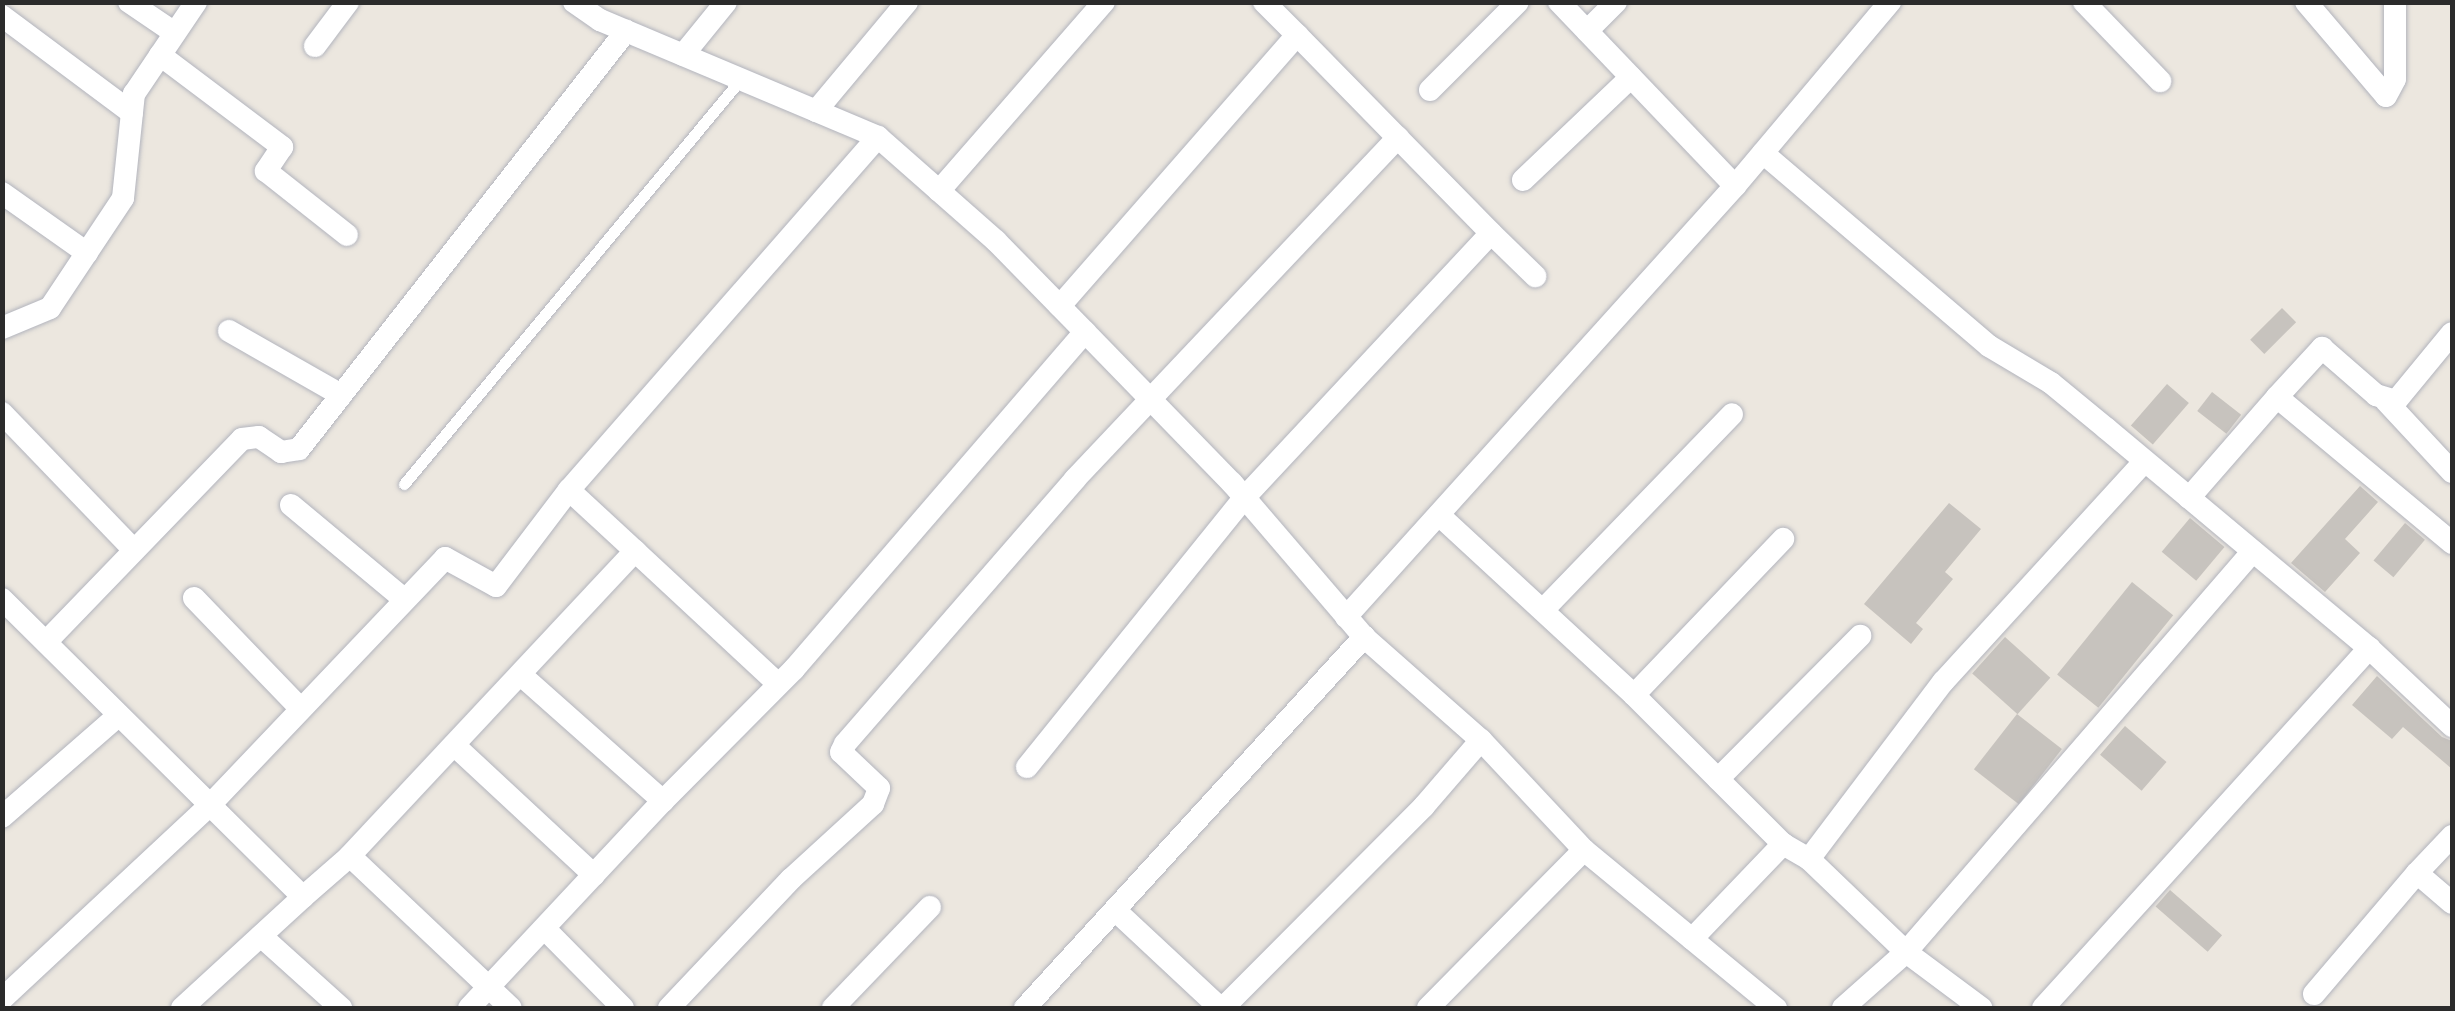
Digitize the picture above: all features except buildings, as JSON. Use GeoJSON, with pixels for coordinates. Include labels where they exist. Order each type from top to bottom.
{"type":"FeatureCollection","features":[{"type":"Feature","properties":{"kind":"street"},"geometry":{"type":"LineString","coordinates":[[129,2],[175,33]]}},
{"type":"Feature","properties":{"kind":"street"},"geometry":{"type":"LineString","coordinates":[[2,328],[50,308],[123,198],[134,94],[196,2]]}},
{"type":"Feature","properties":{"kind":"street"},"geometry":{"type":"LineString","coordinates":[[315,46],[348,2]]}},
{"type":"Feature","properties":{"kind":"street"},"geometry":{"type":"LineString","coordinates":[[574,2],[626,31],[878,137],[1060,306],[1244,498],[1364,637],[1481,740],[1584,850],[1776,1008]]}},
{"type":"Feature","properties":{"kind":"street"},"geometry":{"type":"LineString","coordinates":[[683,55],[726,2]]}},
{"type":"Feature","properties":{"kind":"street"},"geometry":{"type":"LineString","coordinates":[[816,111],[906,2]]}},
{"type":"Feature","properties":{"kind":"street"},"geometry":{"type":"LineString","coordinates":[[939,191],[1104,2]]}},
{"type":"Feature","properties":{"kind":"street"},"geometry":{"type":"LineString","coordinates":[[1264,2],[1535,276]]}},
{"type":"Feature","properties":{"kind":"street"},"geometry":{"type":"LineString","coordinates":[[1430,90],[1518,2]]}},
{"type":"Feature","properties":{"kind":"street"},"geometry":{"type":"LineString","coordinates":[[1560,2],[1735,186]]}},
{"type":"Feature","properties":{"kind":"street"},"geometry":{"type":"LineString","coordinates":[[1587,31],[1616,2]]}},
{"type":"Feature","properties":{"kind":"street"},"geometry":{"type":"LineString","coordinates":[[1346,617],[1735,186],[1890,2]]}},
{"type":"Feature","properties":{"kind":"street"},"geometry":{"type":"LineString","coordinates":[[2084,2],[2160,81]]}},
{"type":"Feature","properties":{"kind":"street"},"geometry":{"type":"LineString","coordinates":[[2306,2],[2386,96],[2395,79],[2395,2]]}},
{"type":"Feature","properties":{"kind":"street"},"geometry":{"type":"LineString","coordinates":[[7,12],[132,113]]}},
{"type":"Feature","properties":{"kind":"street"},"geometry":{"type":"LineString","coordinates":[[46,642],[132,548],[242,439],[259,436],[281,452],[298,449],[626,31]]}},
{"type":"Feature","properties":{"kind":"street"},"geometry":{"type":"LineString","coordinates":[[1060,306],[1297,35]]}},
{"type":"Feature","properties":{"kind":"street"},"geometry":{"type":"LineString","coordinates":[[160,55],[282,146],[266,171],[347,234]]}},
{"type":"Feature","properties":{"kind":"street"},"geometry":{"type":"LineString","coordinates":[[1523,180],[1631,77]]}},
{"type":"Feature","properties":{"kind":"street"},"geometry":{"type":"LineString","coordinates":[[2,999],[210,805],[445,558],[496,586],[569,490],[878,137]]}},
{"type":"Feature","properties":{"kind":"street"},"geometry":{"type":"LineString","coordinates":[[669,1008],[792,879],[873,804],[879,788],[841,752],[845,744],[1074,479],[1398,138]]}},
{"type":"Feature","properties":{"kind":"street"},"geometry":{"type":"LineString","coordinates":[[1762,153],[1989,346],[2052,383],[2146,461],[2369,648],[2452,726]]}},
{"type":"Feature","properties":{"kind":"street"},"geometry":{"type":"LineString","coordinates":[[2,193],[87,253]]}},
{"type":"Feature","properties":{"kind":"street"},"geometry":{"type":"LineString","coordinates":[[1026,767],[1244,498],[1491,234]]}},
{"type":"Feature","properties":{"kind":"street"},"geometry":{"type":"LineString","coordinates":[[229,331],[340,396]]}},
{"type":"Feature","properties":{"kind":"street"},"geometry":{"type":"LineString","coordinates":[[469,1008],[662,801],[778,684],[1085,332]]}},
{"type":"Feature","properties":{"kind":"street"},"geometry":{"type":"LineString","coordinates":[[2386,401],[2396,400],[2452,333]]}},
{"type":"Feature","properties":{"kind":"street"},"geometry":{"type":"LineString","coordinates":[[2189,498],[2322,348],[2386,401],[2452,472]]}},
{"type":"Feature","properties":{"kind":"street"},"geometry":{"type":"LineString","coordinates":[[2276,397],[2452,543]]}},
{"type":"Feature","properties":{"kind":"street"},"geometry":{"type":"LineString","coordinates":[[2,413],[132,548]]}},
{"type":"Feature","properties":{"kind":"street"},"geometry":{"type":"LineString","coordinates":[[1543,610],[1732,414]]}},
{"type":"Feature","properties":{"kind":"street"},"geometry":{"type":"LineString","coordinates":[[1809,860],[1944,682],[2146,461]]}},
{"type":"Feature","properties":{"kind":"street"},"geometry":{"type":"LineString","coordinates":[[569,490],[778,684]]}},
{"type":"Feature","properties":{"kind":"street"},"geometry":{"type":"LineString","coordinates":[[291,505],[405,600]]}},
{"type":"Feature","properties":{"kind":"street"},"geometry":{"type":"LineString","coordinates":[[1439,515],[1634,696],[1783,844],[1809,860],[1906,952],[1981,1008]]}},
{"type":"Feature","properties":{"kind":"street"},"geometry":{"type":"LineString","coordinates":[[1634,696],[1783,539]]}},
{"type":"Feature","properties":{"kind":"street"},"geometry":{"type":"LineString","coordinates":[[198,1003],[261,936],[350,856],[635,551]]}},
{"type":"Feature","properties":{"kind":"street"},"geometry":{"type":"LineString","coordinates":[[1843,1008],[1906,952],[2253,551]]}},
{"type":"Feature","properties":{"kind":"street"},"geometry":{"type":"LineString","coordinates":[[194,598],[300,708]]}},
{"type":"Feature","properties":{"kind":"street"},"geometry":{"type":"LineString","coordinates":[[2,599],[303,897]]}},
{"type":"Feature","properties":{"kind":"street"},"geometry":{"type":"LineString","coordinates":[[1718,779],[1860,636]]}},
{"type":"Feature","properties":{"kind":"street"},"geometry":{"type":"LineString","coordinates":[[1031,1006],[1364,637]]}},
{"type":"Feature","properties":{"kind":"street"},"geometry":{"type":"LineString","coordinates":[[2043,1008],[2369,648]]}},
{"type":"Feature","properties":{"kind":"street"},"geometry":{"type":"LineString","coordinates":[[521,676],[662,801]]}},
{"type":"Feature","properties":{"kind":"street"},"geometry":{"type":"LineString","coordinates":[[2,818],[119,715]]}},
{"type":"Feature","properties":{"kind":"street"},"geometry":{"type":"LineString","coordinates":[[1115,910],[1219,1007],[1228,1003],[1424,806],[1481,740]]}},
{"type":"Feature","properties":{"kind":"street"},"geometry":{"type":"LineString","coordinates":[[454,745],[594,876]]}},
{"type":"Feature","properties":{"kind":"street"},"geometry":{"type":"LineString","coordinates":[[2314,994],[2452,836]]}},
{"type":"Feature","properties":{"kind":"street"},"geometry":{"type":"LineString","coordinates":[[1692,939],[1783,844]]}},
{"type":"Feature","properties":{"kind":"street"},"geometry":{"type":"LineString","coordinates":[[1428,1008],[1584,850]]}},
{"type":"Feature","properties":{"kind":"street"},"geometry":{"type":"LineString","coordinates":[[350,856],[511,1008]]}},
{"type":"Feature","properties":{"kind":"street"},"geometry":{"type":"LineString","coordinates":[[2417,872],[2452,903]]}},
{"type":"Feature","properties":{"kind":"street"},"geometry":{"type":"LineString","coordinates":[[833,1008],[930,907]]}},
{"type":"Feature","properties":{"kind":"street"},"geometry":{"type":"LineString","coordinates":[[545,930],[623,1008]]}},
{"type":"Feature","properties":{"kind":"street"},"geometry":{"type":"LineString","coordinates":[[261,936],[341,1008]]}},
{"type":"Feature","properties":{"kind":"lane"},"geometry":{"type":"LineString","coordinates":[[404,484],[741,80]]}}]}
